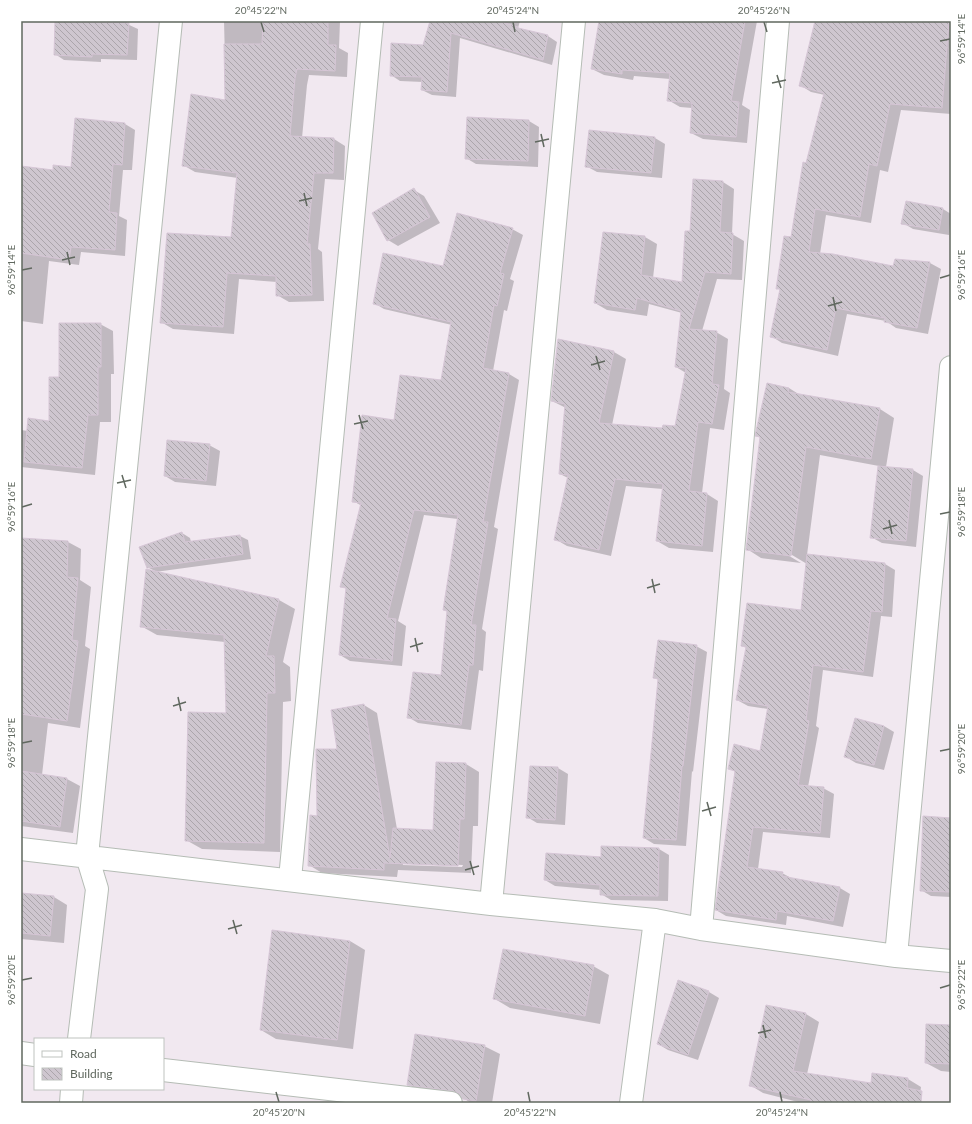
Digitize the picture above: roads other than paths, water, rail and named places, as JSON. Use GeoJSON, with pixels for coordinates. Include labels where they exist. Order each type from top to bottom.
{"type":"FeatureCollection","features":[{"type":"Feature","properties":{"kind":"street"},"geometry":{"type":"LineString","coordinates":[[79,1038],[97,889],[87,856],[171,21]]}},
{"type":"Feature","properties":{"kind":"street"},"geometry":{"type":"LineString","coordinates":[[290,879],[372,21]]}},
{"type":"Feature","properties":{"kind":"street"},"geometry":{"type":"LineString","coordinates":[[491,904],[574,21]]}},
{"type":"Feature","properties":{"kind":"street"},"geometry":{"type":"LineString","coordinates":[[701,929],[778,21]]}},
{"type":"Feature","properties":{"kind":"street"},"geometry":{"type":"LineString","coordinates":[[896,956],[951,366]]}},
{"type":"Feature","properties":{"kind":"street"},"geometry":{"type":"LineString","coordinates":[[21,849],[290,879],[491,904],[655,920],[701,929],[896,956],[951,961]]}},
{"type":"Feature","properties":{"kind":"street"},"geometry":{"type":"LineString","coordinates":[[631,1103],[655,920]]}},
{"type":"Feature","properties":{"kind":"street"},"geometry":{"type":"LineString","coordinates":[[21,1053],[34,1055]]}},
{"type":"Feature","properties":{"kind":"street"},"geometry":{"type":"LineString","coordinates":[[164,1070],[451,1103]]}},
{"type":"Feature","properties":{"kind":"street"},"geometry":{"type":"LineString","coordinates":[[71,1103],[72,1090]]}}]}
